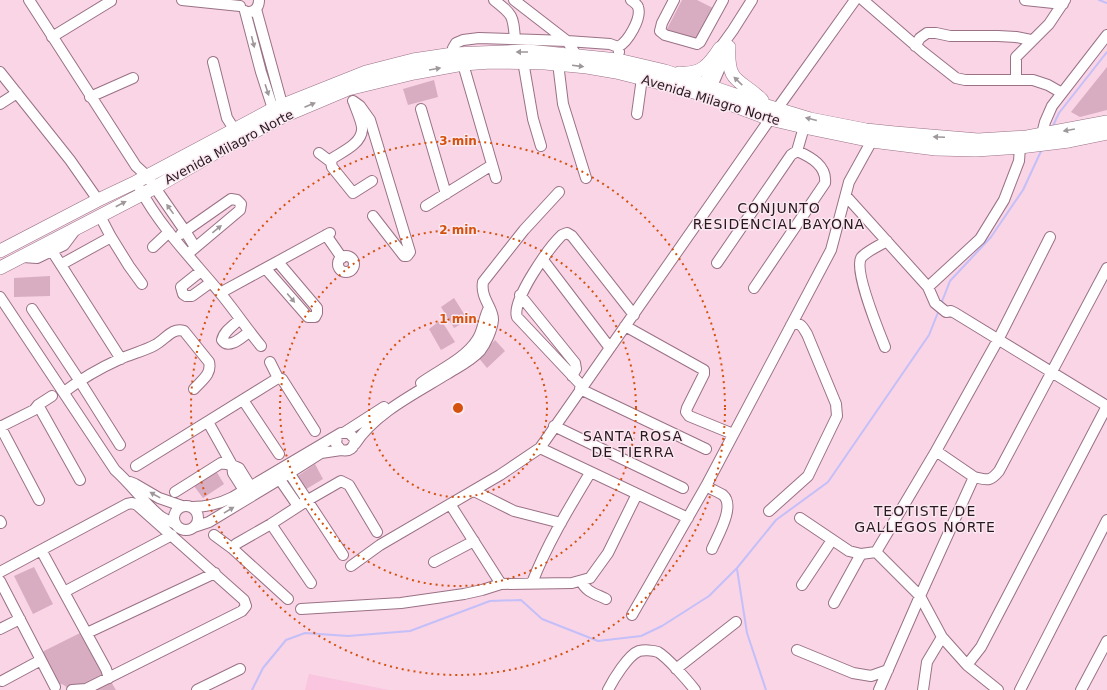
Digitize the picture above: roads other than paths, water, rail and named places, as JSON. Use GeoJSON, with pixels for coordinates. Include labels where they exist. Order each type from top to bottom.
{"type":"FeatureCollection","features":[{"type":"Feature","properties":{"kind":"main road"},"geometry":{"type":"LineString","coordinates":[[725,47],[729,67],[734,77],[757,96],[771,111]]}},
{"type":"Feature","properties":{"kind":"main road"},"geometry":{"type":"LineString","coordinates":[[665,71],[690,74],[702,69],[725,47]]}},
{"type":"Feature","properties":{"kind":"main road","name":"Avenida Milagro Norte"},"geometry":{"type":"LineString","coordinates":[[0,268],[100,216],[142,184],[234,129],[278,106],[366,72],[413,60],[453,54],[528,52],[576,56],[617,66],[642,78],[706,90]]}},
{"type":"Feature","properties":{"kind":"main road","name":"Avenida Milagro Norte"},"geometry":{"type":"LineString","coordinates":[[0,251],[98,200],[142,184],[154,188],[265,125],[414,73],[463,64],[491,62],[558,63],[617,66],[665,71],[706,90],[771,111],[810,119],[874,136],[936,149],[976,150],[1020,147],[1069,141],[1107,133]]}},
{"type":"Feature","properties":{"kind":"main road","name":"Avenida Milagro Norte"},"geometry":{"type":"LineString","coordinates":[[771,111],[804,127],[874,136],[978,140],[1028,137],[1107,122]]}},
{"type":"Feature","properties":{"kind":"street"},"geometry":{"type":"LineString","coordinates":[[29,0],[90,97],[136,166],[142,184],[172,236],[210,283],[220,293],[261,346]]}},
{"type":"Feature","properties":{"kind":"street"},"geometry":{"type":"LineString","coordinates":[[182,0],[242,6],[249,12],[257,5],[278,106]]}},
{"type":"Feature","properties":{"kind":"street"},"geometry":{"type":"LineString","coordinates":[[494,0],[510,12],[514,25],[515,39]]}},
{"type":"Feature","properties":{"kind":"street"},"geometry":{"type":"LineString","coordinates":[[514,0],[567,41],[576,56]]}},
{"type":"Feature","properties":{"kind":"street"},"geometry":{"type":"LineString","coordinates":[[618,47],[628,39],[639,16],[639,8],[636,3],[631,0]]}},
{"type":"Feature","properties":{"kind":"street"},"geometry":{"type":"LineString","coordinates":[[674,0],[662,23],[660,31],[665,35],[697,44],[700,42],[723,0]]}},
{"type":"Feature","properties":{"kind":"street"},"geometry":{"type":"LineString","coordinates":[[706,90],[725,47],[752,0]]}},
{"type":"Feature","properties":{"kind":"street"},"geometry":{"type":"LineString","coordinates":[[351,566],[380,545],[474,491],[540,448],[554,426],[634,315],[771,111],[855,0]]}},
{"type":"Feature","properties":{"kind":"street"},"geometry":{"type":"LineString","coordinates":[[863,0],[915,46],[956,78],[965,80],[1032,80],[1041,82],[1062,93]]}},
{"type":"Feature","properties":{"kind":"street"},"geometry":{"type":"LineString","coordinates":[[1025,0],[1064,2]]}},
{"type":"Feature","properties":{"kind":"street"},"geometry":{"type":"LineString","coordinates":[[52,37],[111,1]]}},
{"type":"Feature","properties":{"kind":"street"},"geometry":{"type":"LineString","coordinates":[[1016,80],[1016,57],[1031,40],[1049,24],[1064,2]]}},
{"type":"Feature","properties":{"kind":"street"},"geometry":{"type":"LineString","coordinates":[[242,6],[261,72],[278,106]]}},
{"type":"Feature","properties":{"kind":"street"},"geometry":{"type":"LineString","coordinates":[[915,46],[920,38],[928,33],[950,36],[998,36],[1031,40]]}},
{"type":"Feature","properties":{"kind":"street"},"geometry":{"type":"LineString","coordinates":[[1042,134],[1045,122],[1052,106],[1107,35]]}},
{"type":"Feature","properties":{"kind":"street"},"geometry":{"type":"LineString","coordinates":[[453,54],[453,48],[456,43],[463,40],[479,38],[567,41],[610,44],[618,47]]}},
{"type":"Feature","properties":{"kind":"street"},"geometry":{"type":"LineString","coordinates":[[617,66],[619,54],[618,47]]}},
{"type":"Feature","properties":{"kind":"street"},"geometry":{"type":"LineString","coordinates":[[212,62],[228,118],[234,129]]}},
{"type":"Feature","properties":{"kind":"street"},"geometry":{"type":"LineString","coordinates":[[523,62],[533,119],[541,146]]}},
{"type":"Feature","properties":{"kind":"street"},"geometry":{"type":"LineString","coordinates":[[558,63],[563,104],[586,178]]}},
{"type":"Feature","properties":{"kind":"street"},"geometry":{"type":"LineString","coordinates":[[463,64],[496,178]]}},
{"type":"Feature","properties":{"kind":"street"},"geometry":{"type":"LineString","coordinates":[[0,72],[70,160],[98,200]]}},
{"type":"Feature","properties":{"kind":"street"},"geometry":{"type":"LineString","coordinates":[[90,97],[133,78]]}},
{"type":"Feature","properties":{"kind":"street"},"geometry":{"type":"LineString","coordinates":[[637,114],[642,78]]}},
{"type":"Feature","properties":{"kind":"street"},"geometry":{"type":"LineString","coordinates":[[0,104],[17,93]]}},
{"type":"Feature","properties":{"kind":"street"},"geometry":{"type":"LineString","coordinates":[[330,162],[333,158],[355,143],[360,137],[362,130],[351,95]]}},
{"type":"Feature","properties":{"kind":"street"},"geometry":{"type":"LineString","coordinates":[[351,95],[370,120],[404,229],[410,252],[407,256],[404,256],[373,216]]}},
{"type":"Feature","properties":{"kind":"street"},"geometry":{"type":"LineString","coordinates":[[421,108],[446,194]]}},
{"type":"Feature","properties":{"kind":"street"},"geometry":{"type":"LineString","coordinates":[[717,263],[791,155],[797,151],[804,127]]}},
{"type":"Feature","properties":{"kind":"street"},"geometry":{"type":"LineString","coordinates":[[632,615],[706,486],[831,250],[849,182],[874,136]]}},
{"type":"Feature","properties":{"kind":"street"},"geometry":{"type":"LineString","coordinates":[[928,287],[980,239],[1004,200],[1019,160],[1020,147]]}},
{"type":"Feature","properties":{"kind":"street"},"geometry":{"type":"LineString","coordinates":[[754,288],[825,183],[826,175],[822,167],[806,155],[797,151]]}},
{"type":"Feature","properties":{"kind":"street"},"geometry":{"type":"LineString","coordinates":[[319,153],[330,162],[332,167],[353,193],[372,181]]}},
{"type":"Feature","properties":{"kind":"street"},"geometry":{"type":"LineString","coordinates":[[426,206],[492,165]]}},
{"type":"Feature","properties":{"kind":"street"},"geometry":{"type":"LineString","coordinates":[[154,188],[195,247]]}},
{"type":"Feature","properties":{"kind":"street"},"geometry":{"type":"LineString","coordinates":[[287,470],[321,453],[349,450],[353,448],[360,435],[380,416],[465,363],[489,335],[487,329],[493,319],[492,313],[481,289],[482,282],[524,230],[559,192]]}},
{"type":"Feature","properties":{"kind":"street"},"geometry":{"type":"LineString","coordinates":[[846,196],[928,287],[935,303],[946,312],[952,311],[999,338],[1107,406],[981,647],[967,665]]}},
{"type":"Feature","properties":{"kind":"street"},"geometry":{"type":"LineString","coordinates":[[153,247],[172,236],[185,231],[231,199],[237,200],[240,204],[240,210],[195,247],[188,255]]}},
{"type":"Feature","properties":{"kind":"street"},"geometry":{"type":"LineString","coordinates":[[100,216],[111,237],[142,284]]}},
{"type":"Feature","properties":{"kind":"street"},"geometry":{"type":"LineString","coordinates":[[23,257],[37,258],[64,245],[76,228]]}},
{"type":"Feature","properties":{"kind":"street"},"geometry":{"type":"LineString","coordinates":[[390,237],[404,229]]}},
{"type":"Feature","properties":{"kind":"street"},"geometry":{"type":"LineString","coordinates":[[634,315],[572,236],[566,233],[562,235],[543,260],[520,296],[516,313],[517,317],[572,376],[581,388],[706,449]]}},
{"type":"Feature","properties":{"kind":"street"},"geometry":{"type":"LineString","coordinates":[[220,293],[328,234],[342,258]]}},
{"type":"Feature","properties":{"kind":"street"},"geometry":{"type":"LineString","coordinates":[[62,264],[111,237]]}},
{"type":"Feature","properties":{"kind":"street"},"geometry":{"type":"LineString","coordinates":[[876,552],[936,451],[999,338],[1050,238]]}},
{"type":"Feature","properties":{"kind":"street"},"geometry":{"type":"LineString","coordinates":[[885,348],[868,299],[859,263],[862,256],[887,240]]}},
{"type":"Feature","properties":{"kind":"street"},"geometry":{"type":"LineString","coordinates":[[52,251],[62,264],[121,359]]}},
{"type":"Feature","properties":{"kind":"street"},"geometry":{"type":"LineString","coordinates":[[543,260],[610,348]]}},
{"type":"Feature","properties":{"kind":"street"},"geometry":{"type":"LineString","coordinates":[[266,269],[308,317],[315,317],[318,313],[317,308],[278,262]]}},
{"type":"Feature","properties":{"kind":"street"},"geometry":{"type":"LineString","coordinates":[[936,451],[974,477],[987,480],[993,478],[999,471],[1107,268]]}},
{"type":"Feature","properties":{"kind":"street"},"geometry":{"type":"LineString","coordinates":[[201,271],[181,287],[183,294],[186,296],[192,296],[210,283]]}},
{"type":"Feature","properties":{"kind":"street"},"geometry":{"type":"LineString","coordinates":[[520,296],[575,363],[576,369],[572,376]]}},
{"type":"Feature","properties":{"kind":"street"},"geometry":{"type":"LineString","coordinates":[[0,297],[115,470],[129,482],[142,498],[161,517],[176,524],[181,529],[188,530],[208,522],[250,492],[287,470],[477,348]]}},
{"type":"Feature","properties":{"kind":"street"},"geometry":{"type":"LineString","coordinates":[[32,309],[120,445]]}},
{"type":"Feature","properties":{"kind":"street"},"geometry":{"type":"LineString","coordinates":[[240,319],[227,331],[222,340],[224,343],[228,344],[234,342],[249,332]]}},
{"type":"Feature","properties":{"kind":"street"},"geometry":{"type":"LineString","coordinates":[[769,511],[808,476],[837,416],[836,404],[807,334],[802,326],[797,323],[791,325]]}},
{"type":"Feature","properties":{"kind":"street"},"geometry":{"type":"LineString","coordinates":[[625,326],[704,370],[704,374],[686,412],[689,416],[733,434]]}},
{"type":"Feature","properties":{"kind":"street"},"geometry":{"type":"LineString","coordinates":[[64,392],[79,380],[121,359],[156,344],[172,331],[179,329],[184,331],[209,362],[210,368],[208,374],[194,389]]}},
{"type":"Feature","properties":{"kind":"street"},"geometry":{"type":"LineString","coordinates":[[270,362],[278,378],[282,379],[315,431]]}},
{"type":"Feature","properties":{"kind":"street"},"geometry":{"type":"LineString","coordinates":[[136,466],[278,378]]}},
{"type":"Feature","properties":{"kind":"street"},"geometry":{"type":"LineString","coordinates":[[0,421],[52,396]]}},
{"type":"Feature","properties":{"kind":"street"},"geometry":{"type":"LineString","coordinates":[[244,400],[279,454]]}},
{"type":"Feature","properties":{"kind":"street"},"geometry":{"type":"LineString","coordinates":[[38,404],[34,410],[0,427],[39,500]]}},
{"type":"Feature","properties":{"kind":"street"},"geometry":{"type":"LineString","coordinates":[[38,404],[80,480]]}},
{"type":"Feature","properties":{"kind":"street"},"geometry":{"type":"LineString","coordinates":[[208,422],[232,465],[233,474],[250,492]]}},
{"type":"Feature","properties":{"kind":"street"},"geometry":{"type":"LineString","coordinates":[[554,426],[683,488]]}},
{"type":"Feature","properties":{"kind":"street"},"geometry":{"type":"LineString","coordinates":[[341,434],[349,433],[353,435],[355,444]]}},
{"type":"Feature","properties":{"kind":"street"},"geometry":{"type":"LineString","coordinates":[[341,434],[336,444],[341,450]]}},
{"type":"Feature","properties":{"kind":"street"},"geometry":{"type":"LineString","coordinates":[[540,448],[590,473],[688,518]]}},
{"type":"Feature","properties":{"kind":"street"},"geometry":{"type":"LineString","coordinates":[[175,492],[221,463],[232,465]]}},
{"type":"Feature","properties":{"kind":"street"},"geometry":{"type":"LineString","coordinates":[[287,470],[343,555]]}},
{"type":"Feature","properties":{"kind":"street"},"geometry":{"type":"LineString","coordinates":[[532,583],[538,567],[561,523],[590,473]]}},
{"type":"Feature","properties":{"kind":"street"},"geometry":{"type":"LineString","coordinates":[[277,476],[298,506]]}},
{"type":"Feature","properties":{"kind":"street"},"geometry":{"type":"LineString","coordinates":[[879,690],[974,477]]}},
{"type":"Feature","properties":{"kind":"street"},"geometry":{"type":"LineString","coordinates":[[233,549],[236,544],[341,481],[348,484],[377,532]]}},
{"type":"Feature","properties":{"kind":"street"},"geometry":{"type":"LineString","coordinates":[[129,482],[159,498],[194,508],[198,514],[198,521],[194,527]]}},
{"type":"Feature","properties":{"kind":"street"},"geometry":{"type":"LineString","coordinates":[[706,486],[724,496],[727,502],[727,512],[723,527],[712,549]]}},
{"type":"Feature","properties":{"kind":"street"},"geometry":{"type":"LineString","coordinates":[[474,491],[514,511],[561,523]]}},
{"type":"Feature","properties":{"kind":"street"},"geometry":{"type":"LineString","coordinates":[[176,524],[174,518],[176,511],[187,507],[205,507],[220,504],[250,492]]}},
{"type":"Feature","properties":{"kind":"street"},"geometry":{"type":"LineString","coordinates":[[301,608],[401,602],[464,594],[501,584],[572,583],[590,578],[608,553],[637,494]]}},
{"type":"Feature","properties":{"kind":"street"},"geometry":{"type":"LineString","coordinates":[[0,572],[127,504],[132,503],[137,505],[172,535],[244,600],[246,606],[242,611],[86,689],[72,690]]}},
{"type":"Feature","properties":{"kind":"street"},"geometry":{"type":"LineString","coordinates":[[450,504],[501,584]]}},
{"type":"Feature","properties":{"kind":"street"},"geometry":{"type":"LineString","coordinates":[[800,518],[849,551],[861,554],[876,552]]}},
{"type":"Feature","properties":{"kind":"street"},"geometry":{"type":"LineString","coordinates":[[1020,690],[1107,520]]}},
{"type":"Feature","properties":{"kind":"street"},"geometry":{"type":"LineString","coordinates":[[271,524],[311,583]]}},
{"type":"Feature","properties":{"kind":"street"},"geometry":{"type":"LineString","coordinates":[[64,592],[172,535]]}},
{"type":"Feature","properties":{"kind":"street"},"geometry":{"type":"LineString","coordinates":[[214,535],[233,549],[288,599]]}},
{"type":"Feature","properties":{"kind":"street"},"geometry":{"type":"LineString","coordinates":[[802,585],[832,540]]}},
{"type":"Feature","properties":{"kind":"street"},"geometry":{"type":"LineString","coordinates":[[434,562],[474,541]]}},
{"type":"Feature","properties":{"kind":"street"},"geometry":{"type":"LineString","coordinates":[[41,550],[87,633],[106,669],[109,678]]}},
{"type":"Feature","properties":{"kind":"street"},"geometry":{"type":"LineString","coordinates":[[876,552],[920,596],[942,636],[967,665],[998,690]]}},
{"type":"Feature","properties":{"kind":"street"},"geometry":{"type":"LineString","coordinates":[[834,603],[861,554]]}},
{"type":"Feature","properties":{"kind":"street"},"geometry":{"type":"LineString","coordinates":[[87,633],[215,573]]}},
{"type":"Feature","properties":{"kind":"street"},"geometry":{"type":"LineString","coordinates":[[0,581],[41,660],[53,689],[61,685],[67,690]]}},
{"type":"Feature","properties":{"kind":"street"},"geometry":{"type":"LineString","coordinates":[[581,581],[583,587],[588,591],[606,599]]}},
{"type":"Feature","properties":{"kind":"street"},"geometry":{"type":"LineString","coordinates":[[0,629],[20,620]]}},
{"type":"Feature","properties":{"kind":"street"},"geometry":{"type":"LineString","coordinates":[[676,669],[736,622]]}},
{"type":"Feature","properties":{"kind":"street"},"geometry":{"type":"LineString","coordinates":[[923,690],[927,662],[942,636]]}},
{"type":"Feature","properties":{"kind":"street"},"geometry":{"type":"LineString","coordinates":[[1081,690],[1107,641]]}},
{"type":"Feature","properties":{"kind":"street"},"geometry":{"type":"LineString","coordinates":[[797,650],[853,673],[871,676],[888,670]]}},
{"type":"Feature","properties":{"kind":"street"},"geometry":{"type":"LineString","coordinates":[[608,690],[627,661],[639,651],[658,652],[695,690]]}},
{"type":"Feature","properties":{"kind":"street"},"geometry":{"type":"LineString","coordinates":[[2,681],[41,660]]}},
{"type":"Feature","properties":{"kind":"street"},"geometry":{"type":"LineString","coordinates":[[197,690],[240,668]]}},
{"type":"Feature","properties":{"kind":"waterway"},"geometry":{"type":"LineString","coordinates":[[1099,0],[1107,3]]}},
{"type":"Feature","properties":{"kind":"waterway"},"geometry":{"type":"LineString","coordinates":[[1052,128],[1059,113],[1107,52]]}},
{"type":"Feature","properties":{"kind":"waterway"},"geometry":{"type":"LineString","coordinates":[[941,304],[950,281],[991,237],[1023,190],[1042,149]]}},
{"type":"Feature","properties":{"kind":"waterway"},"geometry":{"type":"LineString","coordinates":[[252,690],[263,668],[286,640],[305,633],[348,636],[410,631],[490,601],[521,600],[542,619],[598,641],[641,636],[662,626],[709,596],[737,568],[776,520],[828,482],[929,335],[939,310]]}},
{"type":"Feature","properties":{"kind":"waterway"},"geometry":{"type":"LineString","coordinates":[[737,569],[747,633],[766,690]]}},
{"type":"Feature","properties":{"kind":"district","name":"CONJUNTO RESIDENCIAL BAYONA"},"geometry":{"type":"Point","coordinates":[779,216]}},
{"type":"Feature","properties":{"kind":"district","name":"SANTA ROSA DE TIERRA"},"geometry":{"type":"Point","coordinates":[633,444]}},
{"type":"Feature","properties":{"kind":"district","name":"TEOTISTE DE GALLEGOS NORTE"},"geometry":{"type":"Point","coordinates":[925,520]}}]}
